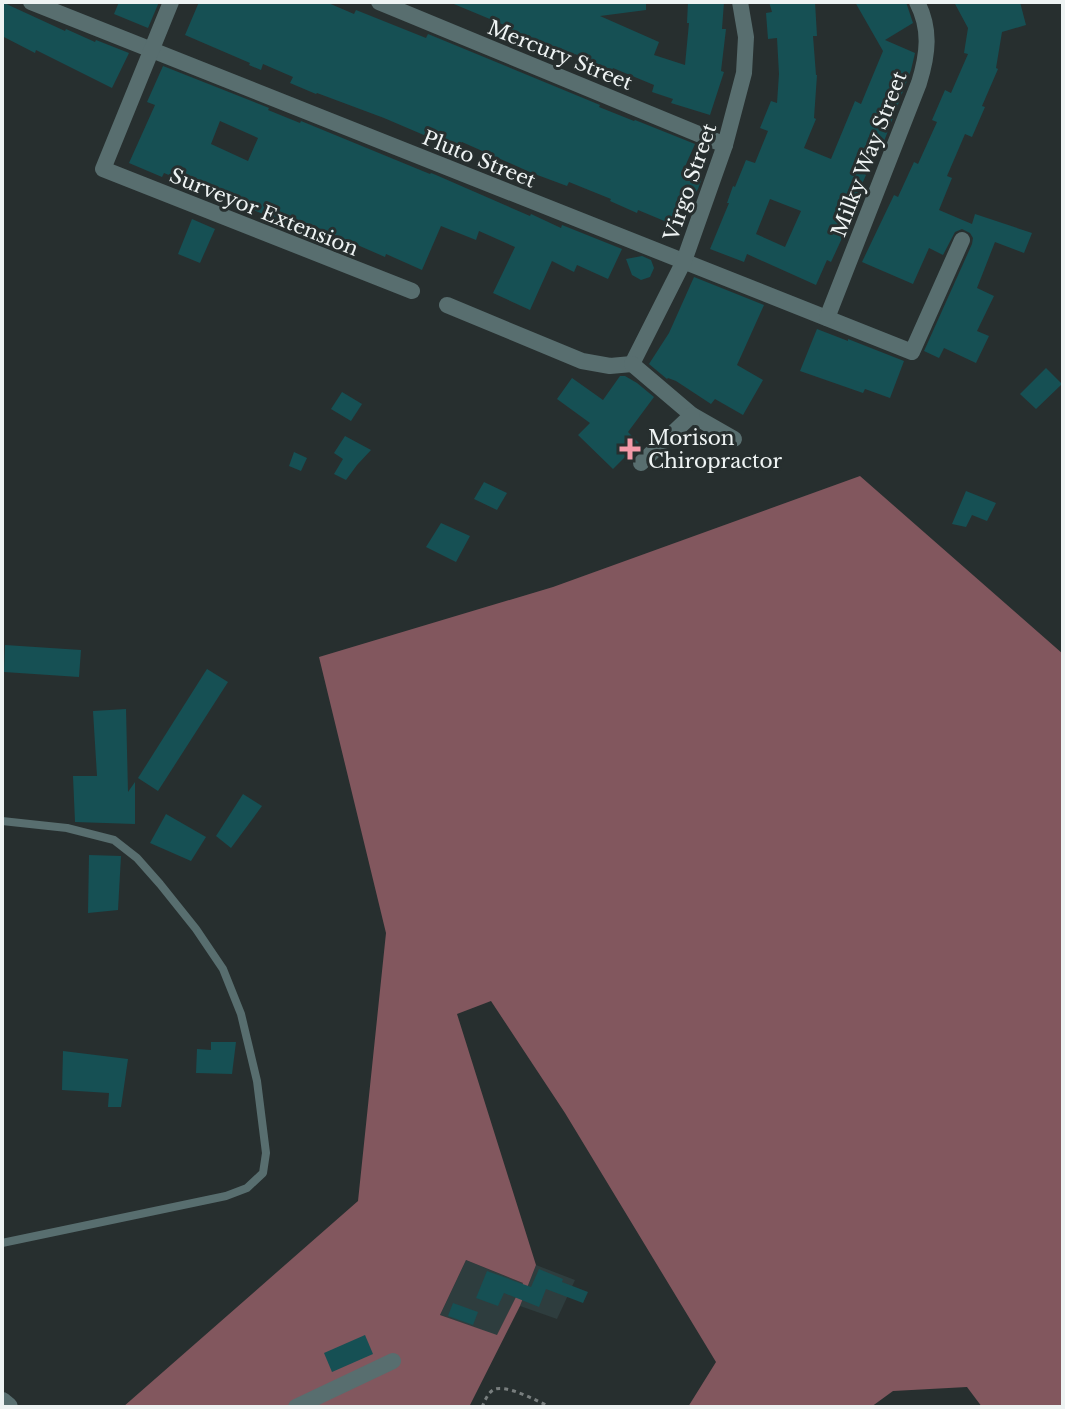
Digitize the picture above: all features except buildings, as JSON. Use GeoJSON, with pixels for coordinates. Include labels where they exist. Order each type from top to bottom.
{"type":"FeatureCollection","features":[{"type":"Feature","properties":{"kind":"street","name":"Pluto Street"},"geometry":{"type":"LineString","coordinates":[[31,2],[912,352],[962,240]]}},
{"type":"Feature","properties":{"kind":"street"},"geometry":{"type":"LineString","coordinates":[[151,51],[171,2]]}},
{"type":"Feature","properties":{"kind":"street","name":"Mercury Street"},"geometry":{"type":"LineString","coordinates":[[379,2],[725,145]]}},
{"type":"Feature","properties":{"kind":"street","name":"Virgo Street"},"geometry":{"type":"LineString","coordinates":[[632,364],[684,261],[725,145],[744,73],[746,37],[740,2]]}},
{"type":"Feature","properties":{"kind":"street","name":"Milky Way Street"},"geometry":{"type":"LineString","coordinates":[[827,318],[927,59],[924,16],[917,2]]}},
{"type":"Feature","properties":{"kind":"street","name":"Surveyor Extension"},"geometry":{"type":"LineString","coordinates":[[151,51],[103,169],[412,291]]}},
{"type":"Feature","properties":{"kind":"street"},"geometry":{"type":"LineString","coordinates":[[447,305],[582,361],[610,366],[632,364],[692,415],[734,439]]}},
{"type":"Feature","properties":{"kind":"street"},"geometry":{"type":"LineString","coordinates":[[641,463],[692,415]]}},
{"type":"Feature","properties":{"kind":"street"},"geometry":{"type":"LineString","coordinates":[[296,1407],[393,1361]]}},
{"type":"Feature","properties":{"kind":"street"},"geometry":{"type":"LineString","coordinates":[[2,1402],[8,1407]]}},
{"type":"Feature","properties":{"kind":"lane"},"geometry":{"type":"LineString","coordinates":[[2,821],[67,828],[114,840],[137,858],[169,895],[223,969],[241,1014],[257,1081],[266,1153],[263,1173],[247,1188],[226,1196],[2,1243]]}},
{"type":"Feature","properties":{"kind":"path"},"geometry":{"type":"LineString","coordinates":[[482,1407],[488,1395],[501,1388],[550,1407]]}},
{"type":"Feature","properties":{"kind":"shaded area"},"geometry":{"type":"Polygon","coordinates":[[[860,476],[1063,654],[1063,1407],[982,1407],[967,1387],[893,1391],[871,1407],[688,1407],[716,1362],[565,1113],[491,1001],[457,1014],[536,1265],[520,1306],[469,1407],[123,1407],[358,1201],[386,933],[319,657],[553,587],[860,476]],[[466,1260],[440,1315],[497,1335],[523,1283],[466,1260]]]}},
{"type":"Feature","properties":{"kind":"shaded area"},"geometry":{"type":"Polygon","coordinates":[[[466,1260],[523,1283],[497,1336],[440,1315],[466,1260]]]}},
{"type":"Feature","properties":{"kind":"shaded area"},"geometry":{"type":"Polygon","coordinates":[[[536,1265],[575,1280],[557,1319],[520,1306],[536,1265]]]}},
{"type":"Feature","properties":{"kind":"place","name":"Morison Chiropractor"},"geometry":{"type":"Point","coordinates":[630,449]}}]}
